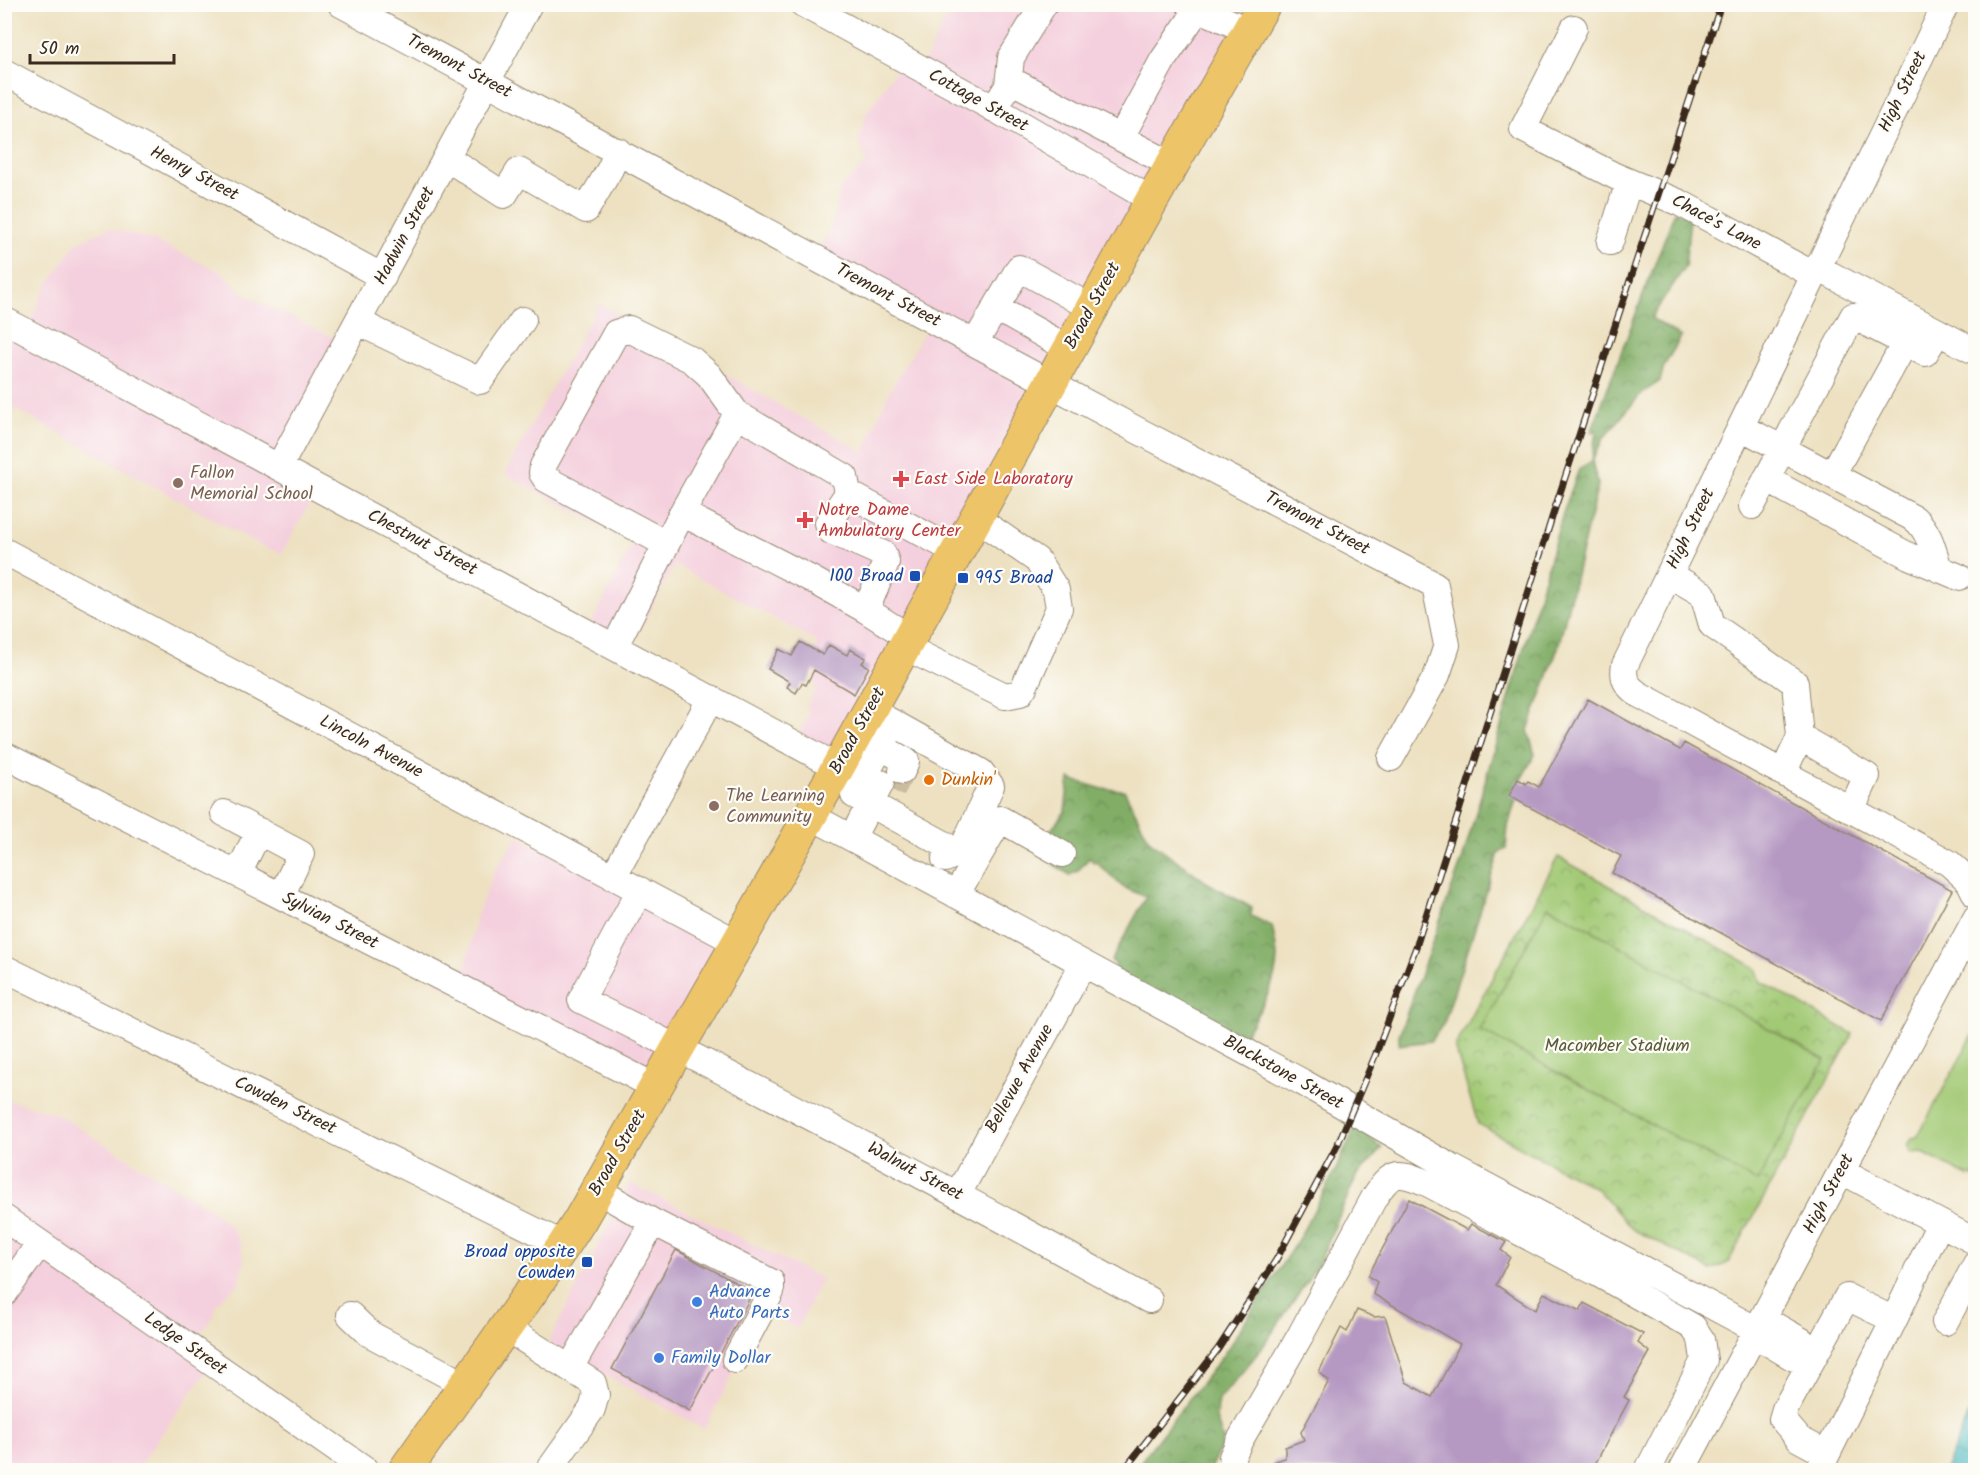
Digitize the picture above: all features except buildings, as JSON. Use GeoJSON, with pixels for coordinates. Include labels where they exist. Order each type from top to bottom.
{"type":"FeatureCollection","features":[{"type":"Feature","properties":{"kind":"main road","name":"Broad Street"},"geometry":{"type":"LineString","coordinates":[[405,1470],[564,1245],[810,815],[874,779],[882,716],[907,642],[1152,200],[1256,18]]}},
{"type":"Feature","properties":{"kind":"street","name":"Tremont Street"},"geometry":{"type":"LineString","coordinates":[[341,4],[1050,383],[1435,585],[1448,645],[1437,675],[1391,758]]}},
{"type":"Feature","properties":{"kind":"street","name":"Hadwin Street"},"geometry":{"type":"LineString","coordinates":[[279,466],[530,4]]}},
{"type":"Feature","properties":{"kind":"street","name":"Cottage Street"},"geometry":{"type":"LineString","coordinates":[[803,4],[994,109],[1152,200]]}},
{"type":"Feature","properties":{"kind":"street"},"geometry":{"type":"LineString","coordinates":[[994,109],[1008,86],[1011,58],[1044,4]]}},
{"type":"Feature","properties":{"kind":"street","name":"High Street"},"geometry":{"type":"LineString","coordinates":[[1946,4],[1625,664],[1623,673],[1625,682],[1638,694],[1949,863],[1969,881],[1975,894]]}},
{"type":"Feature","properties":{"kind":"street"},"geometry":{"type":"LineString","coordinates":[[1121,137],[1194,7],[1256,18]]}},
{"type":"Feature","properties":{"kind":"street","name":"Chace's Lane"},"geometry":{"type":"LineString","coordinates":[[1574,28],[1523,129],[1622,179],[1690,208],[1976,352]]}},
{"type":"Feature","properties":{"kind":"street","name":"Henry Street"},"geometry":{"type":"LineString","coordinates":[[4,72],[383,277]]}},
{"type":"Feature","properties":{"kind":"street"},"geometry":{"type":"LineString","coordinates":[[1008,86],[1018,84],[1172,165]]}},
{"type":"Feature","properties":{"kind":"street"},"geometry":{"type":"LineString","coordinates":[[447,158],[504,195],[519,171],[586,210],[618,151]]}},
{"type":"Feature","properties":{"kind":"street"},"geometry":{"type":"LineString","coordinates":[[1610,242],[1622,179]]}},
{"type":"Feature","properties":{"kind":"street"},"geometry":{"type":"LineString","coordinates":[[975,343],[1018,268],[1092,308]]}},
{"type":"Feature","properties":{"kind":"street"},"geometry":{"type":"LineString","coordinates":[[996,308],[1069,349]]}},
{"type":"Feature","properties":{"kind":"street"},"geometry":{"type":"LineString","coordinates":[[1752,506],[1852,316],[1925,353],[1938,332]]}},
{"type":"Feature","properties":{"kind":"street","name":"Chestnut Street"},"geometry":{"type":"LineString","coordinates":[[4,320],[711,698],[874,779],[945,852]]}},
{"type":"Feature","properties":{"kind":"street"},"geometry":{"type":"LineString","coordinates":[[359,321],[480,381],[523,320]]}},
{"type":"Feature","properties":{"kind":"street"},"geometry":{"type":"LineString","coordinates":[[666,544],[546,479],[542,473],[543,466],[616,333],[629,329],[692,360],[709,375],[737,414],[845,477],[848,493],[828,523],[831,531],[883,554],[886,562],[866,610]]}},
{"type":"Feature","properties":{"kind":"street"},"geometry":{"type":"LineString","coordinates":[[1832,475],[1905,343]]}},
{"type":"Feature","properties":{"kind":"street"},"geometry":{"type":"LineString","coordinates":[[615,646],[682,513],[737,414]]}},
{"type":"Feature","properties":{"kind":"street"},"geometry":{"type":"LineString","coordinates":[[1741,427],[1908,515],[1928,534],[1949,573],[1909,556],[1766,479]]}},
{"type":"Feature","properties":{"kind":"street"},"geometry":{"type":"LineString","coordinates":[[848,493],[957,552]]}},
{"type":"Feature","properties":{"kind":"street"},"geometry":{"type":"LineString","coordinates":[[682,513],[755,549],[866,610],[907,642],[1005,696],[1020,693],[1059,608],[1056,590],[1037,560],[976,518]]}},
{"type":"Feature","properties":{"kind":"street","name":"Lincoln Avenue"},"geometry":{"type":"LineString","coordinates":[[4,551],[738,943]]}},
{"type":"Feature","properties":{"kind":"street"},"geometry":{"type":"LineString","coordinates":[[1669,574],[1703,594],[1712,625],[1795,683],[1800,737],[1783,773]]}},
{"type":"Feature","properties":{"kind":"street"},"geometry":{"type":"LineString","coordinates":[[613,877],[711,698]]}},
{"type":"Feature","properties":{"kind":"street"},"geometry":{"type":"LineString","coordinates":[[852,838],[874,779],[882,716],[981,772],[991,786],[961,852],[945,852],[933,882]]}},
{"type":"Feature","properties":{"kind":"street"},"geometry":{"type":"LineString","coordinates":[[1800,737],[1867,776],[1851,810]]}},
{"type":"Feature","properties":{"kind":"street","name":"Sylvian Street"},"geometry":{"type":"LineString","coordinates":[[4,755],[656,1087]]}},
{"type":"Feature","properties":{"kind":"street"},"geometry":{"type":"LineString","coordinates":[[224,813],[301,854],[281,896]]}},
{"type":"Feature","properties":{"kind":"street","name":"Blackstone Street"},"geometry":{"type":"LineString","coordinates":[[810,815],[1302,1082],[1449,1166],[1758,1328],[1794,1358],[1813,1357]]}},
{"type":"Feature","properties":{"kind":"street"},"geometry":{"type":"LineString","coordinates":[[956,895],[1000,819],[1062,854]]}},
{"type":"Feature","properties":{"kind":"street"},"geometry":{"type":"LineString","coordinates":[[238,874],[259,831]]}},
{"type":"Feature","properties":{"kind":"street","name":"Walnut Street"},"geometry":{"type":"LineString","coordinates":[[640,890],[582,1000],[958,1194],[1149,1300]]}},
{"type":"Feature","properties":{"kind":"street","name":"High Street"},"geometry":{"type":"LineString","coordinates":[[1682,1470],[1976,918]]}},
{"type":"Feature","properties":{"kind":"street","name":"Bellevue Avenue"},"geometry":{"type":"LineString","coordinates":[[958,1194],[1083,964]]}},
{"type":"Feature","properties":{"kind":"street","name":"Cowden Street"},"geometry":{"type":"LineString","coordinates":[[4,968],[564,1245]]}},
{"type":"Feature","properties":{"kind":"street"},"geometry":{"type":"LineString","coordinates":[[1842,1171],[1976,1242]]}},
{"type":"Feature","properties":{"kind":"street"},"geometry":{"type":"LineString","coordinates":[[1232,1470],[1232,1457],[1240,1440],[1300,1336],[1374,1198],[1389,1178],[1401,1174],[1427,1183],[1595,1272],[1679,1319],[1697,1332],[1703,1345],[1704,1360],[1648,1470]]}},
{"type":"Feature","properties":{"kind":"street"},"geometry":{"type":"LineString","coordinates":[[597,1190],[653,1222],[771,1282],[771,1292],[735,1360]]}},
{"type":"Feature","properties":{"kind":"street","name":"Ledge Street"},"geometry":{"type":"LineString","coordinates":[[4,1218],[366,1470]]}},
{"type":"Feature","properties":{"kind":"street"},"geometry":{"type":"LineString","coordinates":[[570,1368],[653,1222]]}},
{"type":"Feature","properties":{"kind":"street"},"geometry":{"type":"LineString","coordinates":[[1894,1320],[1847,1297],[1785,1409],[1782,1419],[1823,1462],[1894,1320],[1940,1223]]}},
{"type":"Feature","properties":{"kind":"street"},"geometry":{"type":"LineString","coordinates":[[4,1294],[40,1243]]}},
{"type":"Feature","properties":{"kind":"street"},"geometry":{"type":"LineString","coordinates":[[1945,1322],[1976,1264]]}},
{"type":"Feature","properties":{"kind":"street"},"geometry":{"type":"LineString","coordinates":[[350,1315],[370,1334],[466,1385]]}},
{"type":"Feature","properties":{"kind":"street"},"geometry":{"type":"LineString","coordinates":[[506,1328],[593,1383],[596,1395],[592,1409],[549,1470]]}},
{"type":"Feature","properties":{"kind":"shaded area"},"geometry":{"type":"Polygon","coordinates":[[[953,5],[1245,5],[834,769],[793,746],[809,714],[807,705],[815,690],[816,641],[675,565],[625,656],[585,636],[633,542],[506,475],[506,471],[598,305],[864,452],[887,396],[927,328],[811,265],[831,226],[841,187],[867,163],[859,140],[865,115],[896,70],[916,78],[953,5]]]}},
{"type":"Feature","properties":{"kind":"shaded area"},"geometry":{"type":"Polygon","coordinates":[[[109,228],[153,240],[221,272],[247,296],[343,342],[278,467],[314,496],[282,553],[261,546],[5,403],[4,323],[26,331],[42,294],[76,243],[109,228]]]}},
{"type":"Feature","properties":{"kind":"shaded area"},"geometry":{"type":"Polygon","coordinates":[[[518,836],[730,952],[653,1089],[433,981],[466,965],[477,915],[494,871],[518,836]]]}},
{"type":"Feature","properties":{"kind":"shaded area"},"geometry":{"type":"Polygon","coordinates":[[[4,1099],[57,1114],[214,1212],[233,1229],[241,1245],[244,1261],[238,1284],[216,1304],[214,1315],[187,1353],[207,1371],[136,1470],[5,1470],[4,1099]]]}},
{"type":"Feature","properties":{"kind":"shaded area"},"geometry":{"type":"Polygon","coordinates":[[[630,1183],[822,1279],[797,1329],[766,1313],[704,1429],[548,1343],[630,1183]]]}},
{"type":"Feature","properties":{"kind":"green space"},"geometry":{"type":"Polygon","coordinates":[[[1675,211],[1690,218],[1685,267],[1651,318],[1681,337],[1664,366],[1660,381],[1640,395],[1603,439],[1592,461],[1596,430],[1591,432],[1675,211]]]}},
{"type":"Feature","properties":{"kind":"green space"},"geometry":{"type":"Polygon","coordinates":[[[1592,461],[1598,485],[1558,648],[1528,730],[1535,755],[1513,793],[1516,799],[1508,826],[1506,849],[1499,853],[1444,1023],[1431,1041],[1399,1045],[1399,1035],[1463,857],[1563,513],[1579,469],[1592,461]]]}},
{"type":"Feature","properties":{"kind":"green space"},"geometry":{"type":"Polygon","coordinates":[[[1069,779],[1103,789],[1124,790],[1150,841],[1208,883],[1252,908],[1251,916],[1272,926],[1276,946],[1276,971],[1262,1007],[1235,1051],[1111,985],[1116,964],[1111,961],[1146,897],[1123,887],[1089,858],[1078,871],[1070,875],[1053,864],[1048,834],[1065,811],[1069,779]]]}},
{"type":"Feature","properties":{"kind":"green space","name":"Macomber Stadium"},"geometry":{"type":"Polygon","coordinates":[[[1558,857],[1756,968],[1761,982],[1853,1034],[1728,1263],[1711,1270],[1632,1229],[1597,1189],[1478,1124],[1455,1047],[1558,857]]]}},
{"type":"Feature","properties":{"kind":"green space"},"geometry":{"type":"Polygon","coordinates":[[[1548,906],[1825,1060],[1757,1182],[1480,1030],[1548,906]]]}},
{"type":"Feature","properties":{"kind":"green space"},"geometry":{"type":"Polygon","coordinates":[[[1975,1031],[1975,1178],[1921,1152],[1911,1153],[1907,1145],[1912,1138],[1917,1137],[1975,1031]]]}},
{"type":"Feature","properties":{"kind":"green space"},"geometry":{"type":"Polygon","coordinates":[[[1356,1126],[1382,1148],[1356,1177],[1319,1263],[1262,1348],[1219,1400],[1216,1418],[1224,1442],[1209,1470],[1134,1470],[1224,1354],[1299,1238],[1356,1126]]]}},
{"type":"Feature","properties":{"kind":"water"},"geometry":{"type":"Polygon","coordinates":[[[1975,1401],[1975,1470],[1945,1470],[1946,1467],[1975,1401]]]}},
{"type":"Feature","properties":{"kind":"tunnel"},"geometry":{"type":"LineString","coordinates":[[892,790],[902,771]]}},
{"type":"Feature","properties":{"kind":"railway"},"geometry":{"type":"LineString","coordinates":[[1124,1470],[1218,1349],[1276,1260],[1337,1146],[1375,1056],[1416,947],[1555,508],[1721,4]]}},
{"type":"Feature","properties":{"kind":"place","name":"East Side Laboratory"},"geometry":{"type":"Point","coordinates":[901,479]}},
{"type":"Feature","properties":{"kind":"place","name":"Fallon Memorial School"},"geometry":{"type":"Point","coordinates":[178,483]}},
{"type":"Feature","properties":{"kind":"place","name":"Notre Dame Ambulatory Center"},"geometry":{"type":"Point","coordinates":[805,520]}},
{"type":"Feature","properties":{"kind":"place","name":"100 Broad"},"geometry":{"type":"Point","coordinates":[915,576]}},
{"type":"Feature","properties":{"kind":"place","name":"995 Broad"},"geometry":{"type":"Point","coordinates":[963,578]}},
{"type":"Feature","properties":{"kind":"place","name":"Dunkin'"},"geometry":{"type":"Point","coordinates":[929,780]}},
{"type":"Feature","properties":{"kind":"place","name":"The Learning Community"},"geometry":{"type":"Point","coordinates":[714,806]}},
{"type":"Feature","properties":{"kind":"place","name":"Broad opposite Cowden"},"geometry":{"type":"Point","coordinates":[587,1262]}},
{"type":"Feature","properties":{"kind":"place","name":"Advance Auto Parts"},"geometry":{"type":"Point","coordinates":[697,1302]}},
{"type":"Feature","properties":{"kind":"place","name":"Family Dollar"},"geometry":{"type":"Point","coordinates":[659,1358]}}]}
